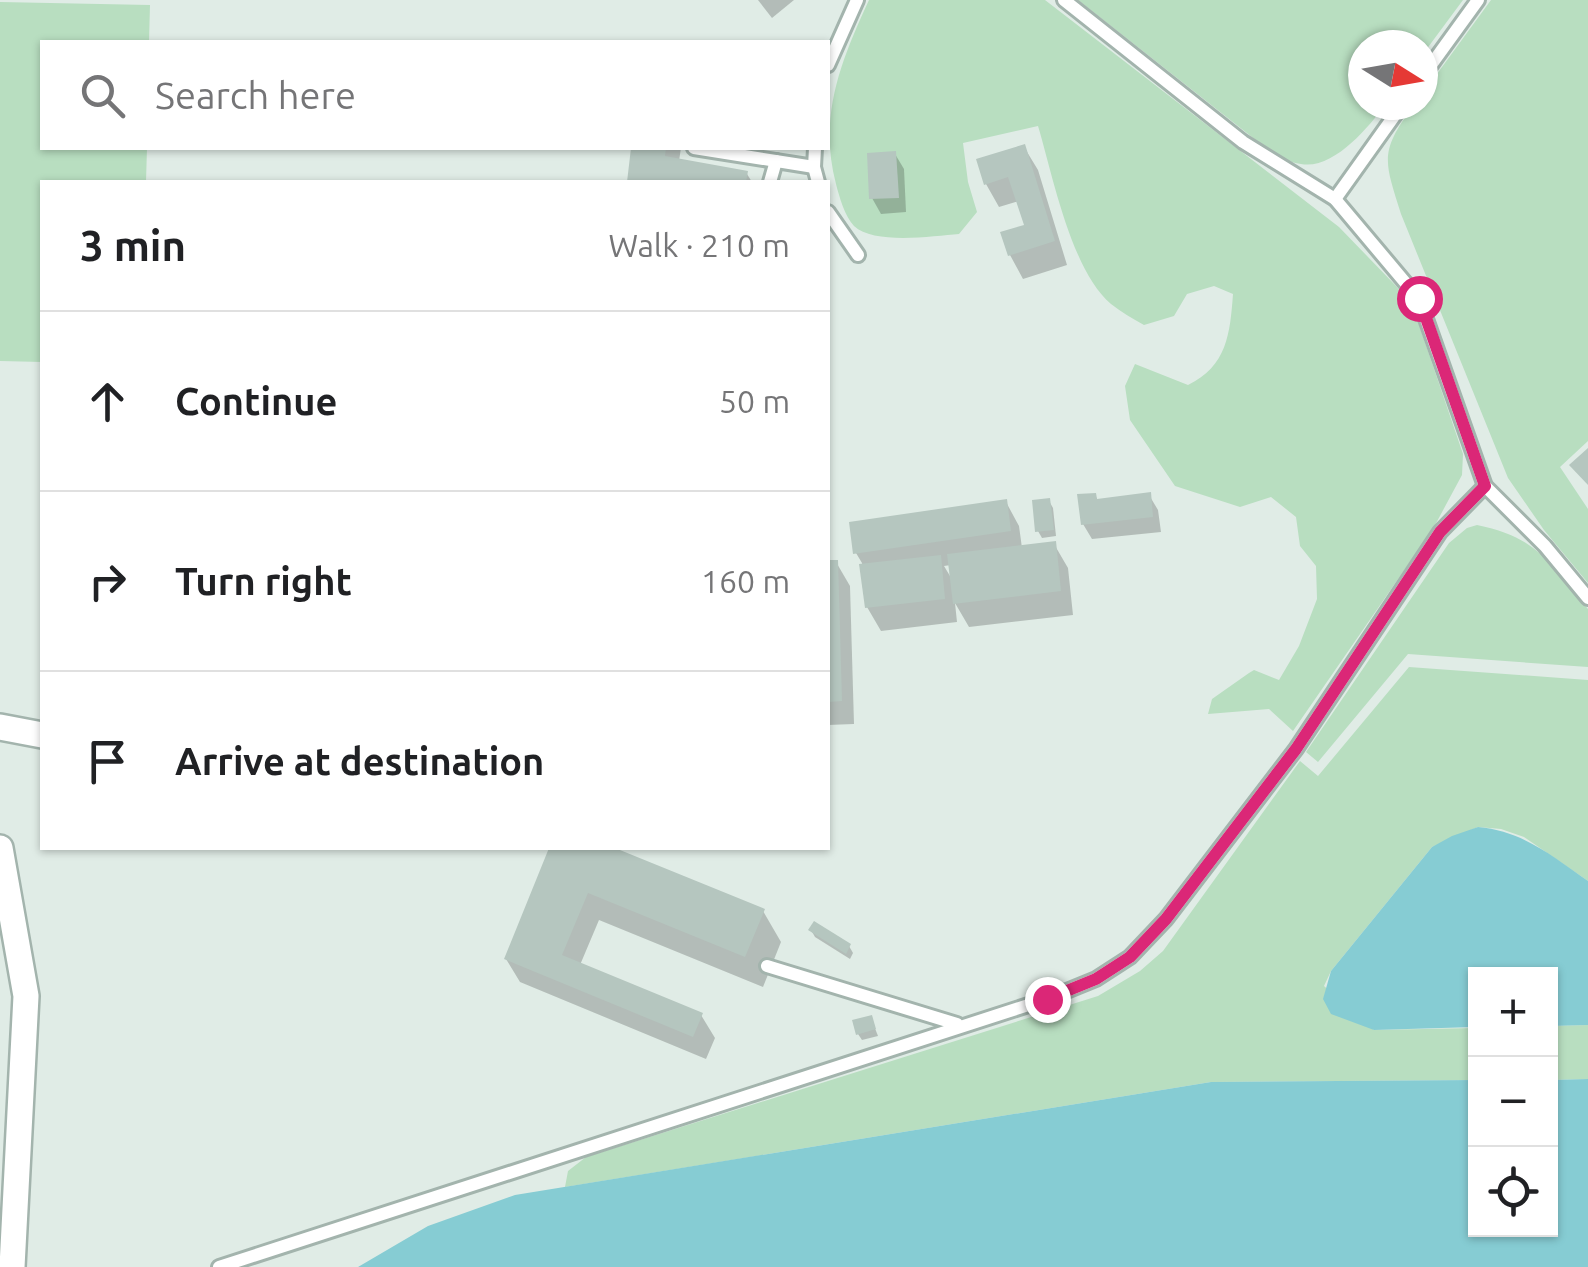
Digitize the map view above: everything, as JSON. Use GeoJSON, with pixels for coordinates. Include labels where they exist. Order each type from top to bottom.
{"type":"FeatureCollection","features":[{"type":"Feature","properties":{"kind":"street"},"geometry":{"type":"LineString","coordinates":[[0,727],[40,735]]}},
{"type":"Feature","properties":{"kind":"street"},"geometry":{"type":"LineString","coordinates":[[0,848],[26,996],[12,1267]]}},
{"type":"Feature","properties":{"kind":"lane"},"geometry":{"type":"LineString","coordinates":[[830,61],[858,0]]}},
{"type":"Feature","properties":{"kind":"lane"},"geometry":{"type":"LineString","coordinates":[[1064,0],[1243,142],[1335,198],[1419,298],[1485,486],[1546,546],[1588,598]]}},
{"type":"Feature","properties":{"kind":"lane"},"geometry":{"type":"LineString","coordinates":[[1438,55],[1478,0]]}},
{"type":"Feature","properties":{"kind":"lane"},"geometry":{"type":"LineString","coordinates":[[1335,198],[1391,120]]}},
{"type":"Feature","properties":{"kind":"lane"},"geometry":{"type":"LineString","coordinates":[[707,150],[814,167]]}},
{"type":"Feature","properties":{"kind":"lane"},"geometry":{"type":"LineString","coordinates":[[815,150],[817,180]]}},
{"type":"Feature","properties":{"kind":"lane"},"geometry":{"type":"LineString","coordinates":[[771,180],[776,161]]}},
{"type":"Feature","properties":{"kind":"lane"},"geometry":{"type":"LineString","coordinates":[[830,215],[858,255]]}},
{"type":"Feature","properties":{"kind":"lane"},"geometry":{"type":"LineString","coordinates":[[219,1267],[1047,999],[1096,979],[1130,957],[1166,919],[1296,749],[1440,532],[1485,486]]}},
{"type":"Feature","properties":{"kind":"lane"},"geometry":{"type":"LineString","coordinates":[[766,966],[960,1025]]}},
{"type":"Feature","properties":{"kind":"green space"},"geometry":{"type":"Polygon","coordinates":[[[869,0],[1045,0],[1339,227],[1397,287],[1415,313],[1463,454],[1462,475],[1434,527],[1293,731],[1269,709],[1208,714],[1212,699],[1254,670],[1279,680],[1299,646],[1317,599],[1316,566],[1300,546],[1296,517],[1271,497],[1240,507],[1175,486],[1130,420],[1125,386],[1135,364],[1188,385],[1201,377],[1224,347],[1233,294],[1214,286],[1187,294],[1174,316],[1144,325],[1111,304],[1097,289],[1074,246],[1038,126],[963,143],[977,212],[959,234],[875,236],[854,226],[836,184],[831,159],[831,112],[842,67],[869,0]]]}},
{"type":"Feature","properties":{"kind":"green space"},"geometry":{"type":"Polygon","coordinates":[[[1078,0],[1463,0],[1438,34],[1438,30],[1348,30],[1348,120],[1373,120],[1337,154],[1325,161],[1301,164],[1257,141],[1078,0]]]}},
{"type":"Feature","properties":{"kind":"green space"},"geometry":{"type":"Polygon","coordinates":[[[1491,0],[1588,0],[1588,441],[1560,467],[1588,509],[1588,583],[1508,478],[1391,181],[1390,146],[1404,120],[1438,120],[1438,72],[1491,0]]]}},
{"type":"Feature","properties":{"kind":"green space"},"geometry":{"type":"Polygon","coordinates":[[[0,2],[150,5],[149,40],[40,40],[40,150],[147,150],[146,180],[40,180],[40,362],[0,361],[0,2]]]}},
{"type":"Feature","properties":{"kind":"green space"},"geometry":{"type":"Polygon","coordinates":[[[1477,525],[1529,545],[1588,609],[1588,667],[1408,654],[1318,762],[1306,752],[1449,543],[1477,525]]]}},
{"type":"Feature","properties":{"kind":"green space"},"geometry":{"type":"Polygon","coordinates":[[[1409,667],[1588,680],[1588,881],[1524,837],[1478,827],[1432,847],[1331,971],[1324,986],[1374,1030],[1468,1028],[1468,1080],[1211,1082],[565,1187],[568,1171],[586,1157],[1098,996],[1140,971],[1163,951],[1300,761],[1318,776],[1409,667]]]}},
{"type":"Feature","properties":{"kind":"green space"},"geometry":{"type":"Polygon","coordinates":[[[1588,1025],[1588,1079],[1558,1080],[1558,1026],[1588,1025]]]}},
{"type":"Feature","properties":{"kind":"water"},"geometry":{"type":"Polygon","coordinates":[[[1478,827],[1494,829],[1523,839],[1588,881],[1588,1025],[1558,1026],[1558,967],[1468,967],[1468,1027],[1374,1030],[1331,1014],[1323,999],[1331,971],[1432,847],[1478,827]]]}},
{"type":"Feature","properties":{"kind":"water"},"geometry":{"type":"Polygon","coordinates":[[[1588,1079],[1588,1267],[358,1267],[428,1226],[515,1195],[1211,1082],[1468,1080],[1468,1237],[1558,1237],[1558,1080],[1588,1079]]]}},
{"type":"Feature","properties":{"kind":"building"},"geometry":{"type":"Polygon","coordinates":[[[1025,144],[1055,241],[1008,256],[1000,232],[1024,225],[1008,177],[984,185],[976,159],[1025,144]]]}},
{"type":"Feature","properties":{"kind":"building"},"geometry":{"type":"Polygon","coordinates":[[[631,150],[666,150],[665,156],[748,171],[746,180],[627,180],[631,150]]]}},
{"type":"Feature","properties":{"kind":"building"},"geometry":{"type":"Polygon","coordinates":[[[896,151],[899,198],[869,199],[867,153],[896,151]]]}},
{"type":"Feature","properties":{"kind":"building"},"geometry":{"type":"Polygon","coordinates":[[[1588,448],[1588,485],[1569,465],[1588,448]]]}},
{"type":"Feature","properties":{"kind":"building"},"geometry":{"type":"Polygon","coordinates":[[[1151,492],[1153,517],[1081,525],[1077,494],[1096,493],[1097,499],[1151,492]]]}},
{"type":"Feature","properties":{"kind":"building"},"geometry":{"type":"Polygon","coordinates":[[[1050,498],[1054,530],[1035,532],[1032,500],[1050,498]]]}},
{"type":"Feature","properties":{"kind":"building"},"geometry":{"type":"Polygon","coordinates":[[[1007,499],[1011,531],[853,554],[849,522],[1007,499]]]}},
{"type":"Feature","properties":{"kind":"building"},"geometry":{"type":"Polygon","coordinates":[[[1056,541],[1061,591],[953,604],[947,554],[1056,541]]]}},
{"type":"Feature","properties":{"kind":"building"},"geometry":{"type":"Polygon","coordinates":[[[941,555],[945,599],[865,608],[859,564],[941,555]]]}},
{"type":"Feature","properties":{"kind":"building"},"geometry":{"type":"Polygon","coordinates":[[[830,560],[838,560],[842,701],[830,702],[830,560]]]}},
{"type":"Feature","properties":{"kind":"building"},"geometry":{"type":"Polygon","coordinates":[[[548,850],[620,850],[765,909],[745,957],[588,893],[562,955],[703,1013],[693,1037],[504,959],[548,850]]]}},
{"type":"Feature","properties":{"kind":"building"},"geometry":{"type":"Polygon","coordinates":[[[814,921],[851,944],[846,954],[808,930],[814,921]]]}},
{"type":"Feature","properties":{"kind":"building"},"geometry":{"type":"Polygon","coordinates":[[[872,1015],[876,1029],[856,1035],[852,1020],[872,1015]]]}},
{"type":"Feature","properties":{"kind":"route"},"geometry":{"type":"LineString","coordinates":[[1047,999],[1096,979],[1130,957],[1166,919],[1296,749],[1440,532],[1485,486],[1419,298]]}}]}
